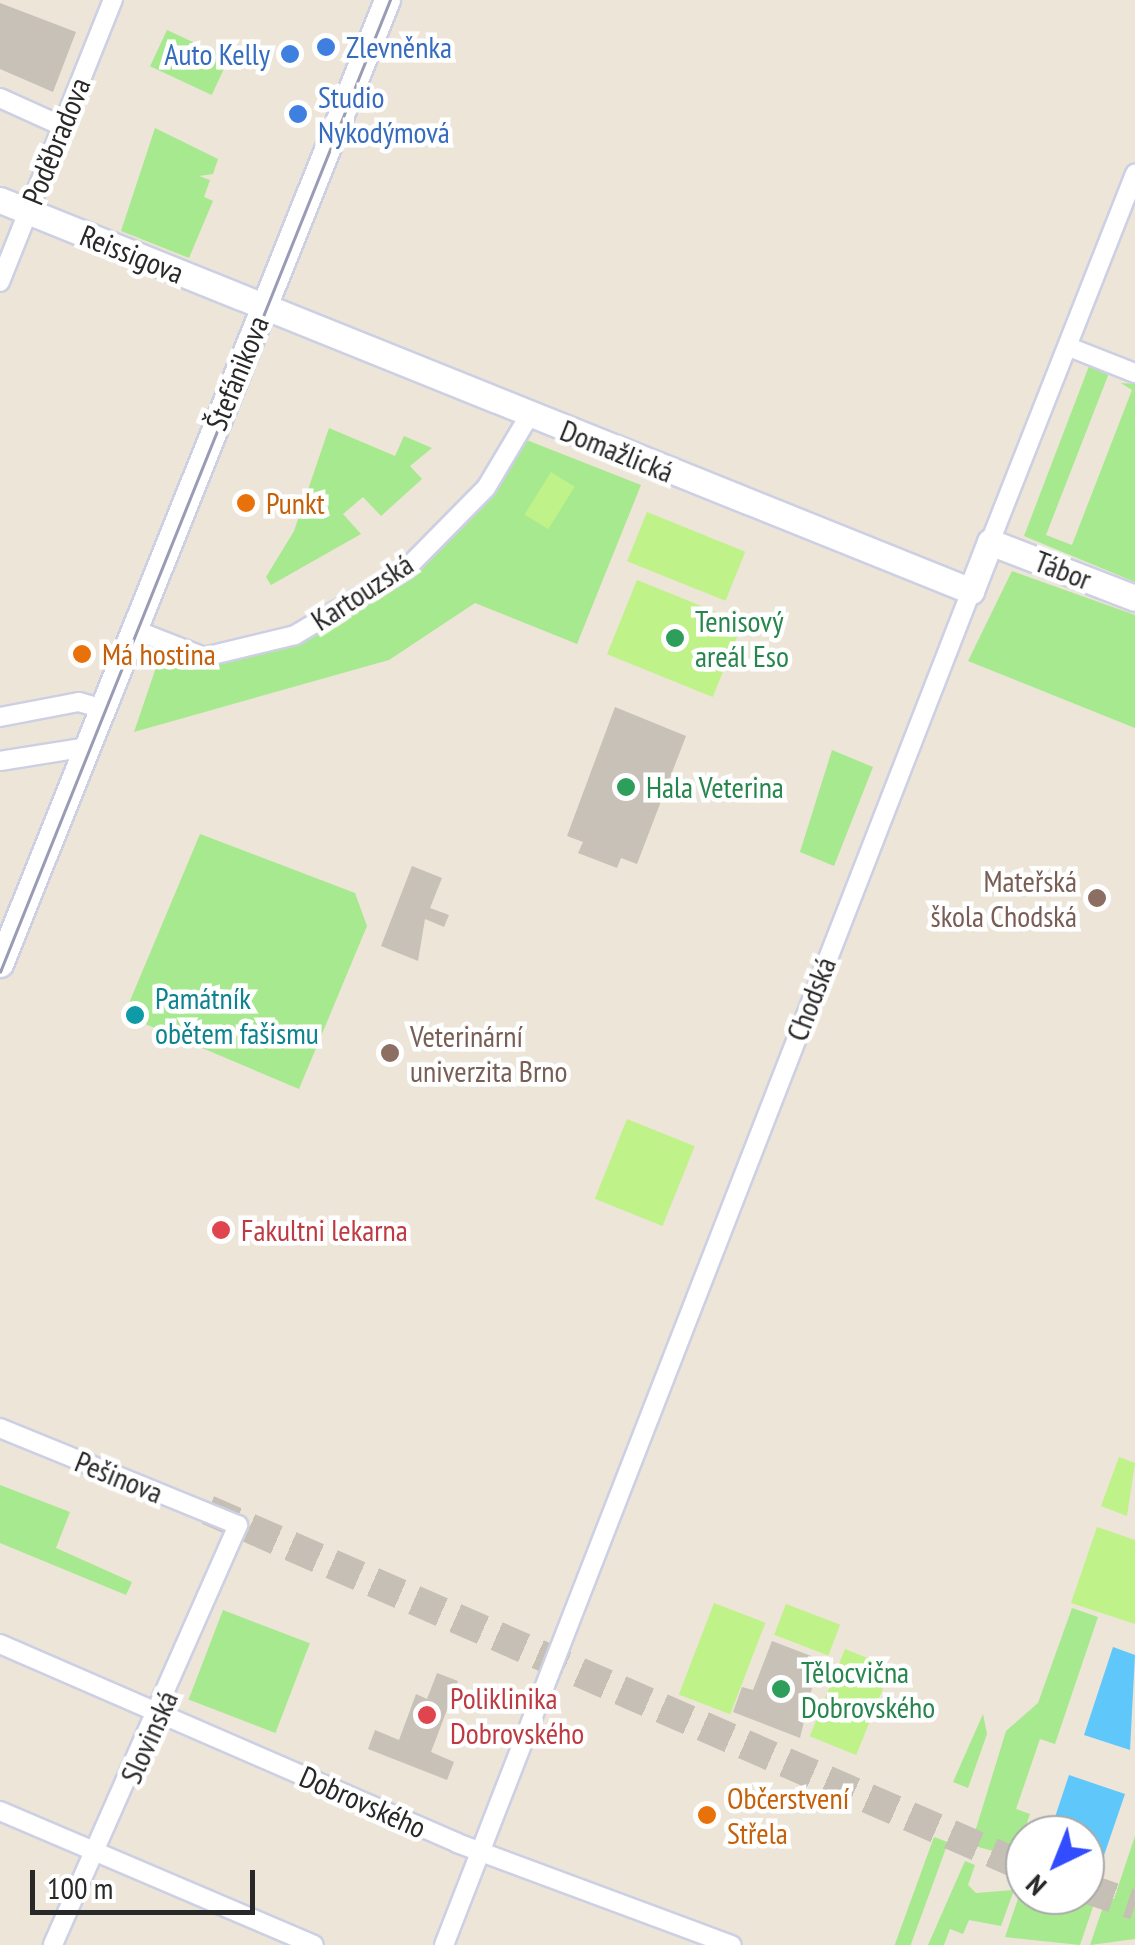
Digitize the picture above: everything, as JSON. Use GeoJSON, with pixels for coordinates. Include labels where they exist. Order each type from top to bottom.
{"type":"FeatureCollection","features":[{"type":"Feature","properties":{"kind":"street","name":"Poděbradova"},"geometry":{"type":"LineString","coordinates":[[0,282],[113,0]]}},
{"type":"Feature","properties":{"kind":"street","name":"Štefánikova"},"geometry":{"type":"LineString","coordinates":[[0,964],[386,0]]}},
{"type":"Feature","properties":{"kind":"street"},"geometry":{"type":"LineString","coordinates":[[0,98],[62,126]]}},
{"type":"Feature","properties":{"kind":"street","name":"Chodská"},"geometry":{"type":"LineString","coordinates":[[444,1945],[1135,173]]}},
{"type":"Feature","properties":{"kind":"street","name":"Reissigova"},"geometry":{"type":"LineString","coordinates":[[0,200],[263,310]]}},
{"type":"Feature","properties":{"kind":"street","name":"Domažlická"},"geometry":{"type":"LineString","coordinates":[[263,310],[971,591]]}},
{"type":"Feature","properties":{"kind":"street"},"geometry":{"type":"LineString","coordinates":[[1069,348],[1135,373]]}},
{"type":"Feature","properties":{"kind":"street","name":"Kartouzská"},"geometry":{"type":"LineString","coordinates":[[134,630],[204,657],[295,635],[405,570],[486,488],[529,416]]}},
{"type":"Feature","properties":{"kind":"street","name":"Tábor"},"geometry":{"type":"LineString","coordinates":[[990,542],[1135,598]]}},
{"type":"Feature","properties":{"kind":"street"},"geometry":{"type":"LineString","coordinates":[[0,717],[79,702],[103,709]]}},
{"type":"Feature","properties":{"kind":"street"},"geometry":{"type":"LineString","coordinates":[[0,761],[87,746]]}},
{"type":"Feature","properties":{"kind":"street","name":"Pešinova"},"geometry":{"type":"LineString","coordinates":[[0,1428],[238,1525]]}},
{"type":"Feature","properties":{"kind":"street","name":"Slovinská"},"geometry":{"type":"LineString","coordinates":[[53,1945],[160,1714],[238,1525]]}},
{"type":"Feature","properties":{"kind":"street","name":"Dobrovského"},"geometry":{"type":"LineString","coordinates":[[0,1644],[684,1937],[732,1945]]}},
{"type":"Feature","properties":{"kind":"street"},"geometry":{"type":"LineString","coordinates":[[0,1811],[314,1945]]}},
{"type":"Feature","properties":{"kind":"green space"},"geometry":{"type":"Polygon","coordinates":[[[167,30],[229,59],[212,95],[150,66],[167,30]]]}},
{"type":"Feature","properties":{"kind":"green space"},"geometry":{"type":"Polygon","coordinates":[[[155,128],[218,159],[213,174],[199,176],[210,180],[204,197],[213,201],[189,258],[121,231],[155,128]]]}},
{"type":"Feature","properties":{"kind":"green space"},"geometry":{"type":"Polygon","coordinates":[[[1089,366],[1109,373],[1046,535],[1072,545],[1132,390],[1121,383],[1135,384],[1135,582],[1024,536],[1089,366]]]}},
{"type":"Feature","properties":{"kind":"green space"},"geometry":{"type":"Polygon","coordinates":[[[329,428],[395,456],[404,436],[432,448],[410,466],[422,479],[381,516],[363,497],[343,514],[361,534],[271,585],[266,577],[294,531],[329,428]]]}},
{"type":"Feature","properties":{"kind":"green space"},"geometry":{"type":"Polygon","coordinates":[[[524,439],[641,485],[577,644],[475,603],[389,660],[134,732],[163,647],[203,663],[300,641],[407,576],[524,439]]]}},
{"type":"Feature","properties":{"kind":"green space"},"geometry":{"type":"Polygon","coordinates":[[[551,472],[575,487],[548,529],[525,514],[551,472]]]}},
{"type":"Feature","properties":{"kind":"green space"},"geometry":{"type":"Polygon","coordinates":[[[647,512],[745,552],[725,601],[627,561],[647,512]]]}},
{"type":"Feature","properties":{"kind":"green space"},"geometry":{"type":"Polygon","coordinates":[[[1012,571],[1135,615],[1135,728],[968,661],[1012,571]]]}},
{"type":"Feature","properties":{"kind":"green space","name":"Tenisový areál Eso"},"geometry":{"type":"Polygon","coordinates":[[[637,580],[743,623],[713,697],[607,654],[637,580]]]}},
{"type":"Feature","properties":{"kind":"green space"},"geometry":{"type":"Polygon","coordinates":[[[832,750],[873,767],[834,866],[800,852],[832,750]]]}},
{"type":"Feature","properties":{"kind":"green space"},"geometry":{"type":"Polygon","coordinates":[[[200,834],[355,893],[367,926],[299,1089],[124,1015],[200,834]]]}},
{"type":"Feature","properties":{"kind":"green space"},"geometry":{"type":"Polygon","coordinates":[[[627,1119],[695,1146],[662,1226],[595,1199],[627,1119]]]}},
{"type":"Feature","properties":{"kind":"green space"},"geometry":{"type":"Polygon","coordinates":[[[1119,1457],[1135,1463],[1127,1516],[1101,1506],[1119,1457]]]}},
{"type":"Feature","properties":{"kind":"green space"},"geometry":{"type":"Polygon","coordinates":[[[0,1485],[70,1512],[56,1548],[132,1582],[126,1595],[0,1543],[0,1485]]]}},
{"type":"Feature","properties":{"kind":"green space"},"geometry":{"type":"Polygon","coordinates":[[[1097,1527],[1135,1540],[1135,1624],[1071,1603],[1097,1527]]]}},
{"type":"Feature","properties":{"kind":"green space"},"geometry":{"type":"Polygon","coordinates":[[[714,1603],[765,1623],[730,1714],[679,1694],[714,1603]]]}},
{"type":"Feature","properties":{"kind":"green space"},"geometry":{"type":"Polygon","coordinates":[[[786,1604],[840,1625],[828,1656],[774,1635],[786,1604]]]}},
{"type":"Feature","properties":{"kind":"green space"},"geometry":{"type":"Polygon","coordinates":[[[1072,1608],[1098,1617],[1055,1744],[1040,1739],[1016,1809],[1030,1815],[1005,1815],[1005,1854],[971,1845],[1006,1731],[1038,1703],[1072,1608]]]}},
{"type":"Feature","properties":{"kind":"green space"},"geometry":{"type":"Polygon","coordinates":[[[223,1610],[310,1643],[275,1733],[189,1700],[223,1610]]]}},
{"type":"Feature","properties":{"kind":"green space"},"geometry":{"type":"Polygon","coordinates":[[[845,1649],[891,1668],[856,1755],[810,1736],[845,1649]]]}},
{"type":"Feature","properties":{"kind":"green space"},"geometry":{"type":"Polygon","coordinates":[[[983,1714],[987,1734],[968,1788],[953,1782],[983,1714]]]}},
{"type":"Feature","properties":{"kind":"green space"},"geometry":{"type":"Polygon","coordinates":[[[1135,1836],[1135,1939],[1090,1945],[1100,1915],[1105,1915],[1106,1898],[1114,1899],[1135,1836]]]}},
{"type":"Feature","properties":{"kind":"green space"},"geometry":{"type":"Polygon","coordinates":[[[934,1837],[948,1842],[911,1945],[895,1945],[934,1837]]]}},
{"type":"Feature","properties":{"kind":"green space"},"geometry":{"type":"Polygon","coordinates":[[[965,1861],[975,1865],[968,1885],[976,1893],[1005,1891],[1001,1926],[969,1920],[963,1934],[950,1929],[944,1945],[928,1945],[965,1861]]]}},
{"type":"Feature","properties":{"kind":"green space"},"geometry":{"type":"Polygon","coordinates":[[[1012,1915],[1090,1915],[1080,1945],[1005,1937],[1012,1915]]]}},
{"type":"Feature","properties":{"kind":"water"},"geometry":{"type":"Polygon","coordinates":[[[1113,1647],[1135,1655],[1130,1750],[1084,1735],[1113,1647]]]}},
{"type":"Feature","properties":{"kind":"water"},"geometry":{"type":"Polygon","coordinates":[[[1069,1775],[1125,1794],[1105,1852],[1105,1815],[1056,1815],[1069,1775]]]}},
{"type":"Feature","properties":{"kind":"building"},"geometry":{"type":"Polygon","coordinates":[[[0,3],[76,32],[53,92],[0,69],[0,3]]]}},
{"type":"Feature","properties":{"kind":"building","name":"Hala Veterina"},"geometry":{"type":"Polygon","coordinates":[[[615,707],[686,736],[637,864],[621,858],[617,868],[578,853],[583,842],[567,836],[615,707]]]}},
{"type":"Feature","properties":{"kind":"building"},"geometry":{"type":"Polygon","coordinates":[[[412,866],[442,878],[430,908],[449,915],[444,927],[425,919],[418,961],[381,946],[412,866]]]}},
{"type":"Feature","properties":{"kind":"building","name":"Tělocvična Dobrovského"},"geometry":{"type":"Polygon","coordinates":[[[772,1641],[819,1659],[800,1738],[733,1712],[742,1687],[753,1690],[772,1641]]]}},
{"type":"Feature","properties":{"kind":"building","name":"Poliklinika Dobrovského"},"geometry":{"type":"Polygon","coordinates":[[[437,1673],[458,1681],[431,1752],[454,1762],[447,1780],[368,1749],[375,1730],[399,1740],[416,1694],[427,1699],[437,1673]]]}},
{"type":"Feature","properties":{"kind":"tunnel"},"geometry":{"type":"LineString","coordinates":[[208,1510],[1005,1858]]}},
{"type":"Feature","properties":{"kind":"tunnel"},"geometry":{"type":"LineString","coordinates":[[1105,1895],[1135,1905]]}},
{"type":"Feature","properties":{"kind":"tram line"},"geometry":{"type":"LineString","coordinates":[[0,972],[390,0]]}},
{"type":"Feature","properties":{"kind":"place","name":"Zlevněnka"},"geometry":{"type":"Point","coordinates":[326,47]}},
{"type":"Feature","properties":{"kind":"place","name":"Auto Kelly"},"geometry":{"type":"Point","coordinates":[290,54]}},
{"type":"Feature","properties":{"kind":"place","name":"Studio Nykodýmová"},"geometry":{"type":"Point","coordinates":[298,114]}},
{"type":"Feature","properties":{"kind":"place","name":"Punkt"},"geometry":{"type":"Point","coordinates":[246,503]}},
{"type":"Feature","properties":{"kind":"place","name":"Tenisový areál Eso"},"geometry":{"type":"Point","coordinates":[675,638]}},
{"type":"Feature","properties":{"kind":"place","name":"Má hostina"},"geometry":{"type":"Point","coordinates":[82,654]}},
{"type":"Feature","properties":{"kind":"place","name":"Hala Veterina"},"geometry":{"type":"Point","coordinates":[626,787]}},
{"type":"Feature","properties":{"kind":"place","name":"Mateřská škola Chodská"},"geometry":{"type":"Point","coordinates":[1097,898]}},
{"type":"Feature","properties":{"kind":"place","name":"Památník obětem fašismu"},"geometry":{"type":"Point","coordinates":[135,1015]}},
{"type":"Feature","properties":{"kind":"place","name":"Veterinární univerzita Brno"},"geometry":{"type":"Point","coordinates":[390,1053]}},
{"type":"Feature","properties":{"kind":"place","name":"Fakultni lekarna"},"geometry":{"type":"Point","coordinates":[221,1230]}},
{"type":"Feature","properties":{"kind":"place","name":"Tělocvična Dobrovského"},"geometry":{"type":"Point","coordinates":[781,1689]}},
{"type":"Feature","properties":{"kind":"place","name":"Poliklinika Dobrovského"},"geometry":{"type":"Point","coordinates":[427,1715]}},
{"type":"Feature","properties":{"kind":"place","name":"Občerstvení Střela"},"geometry":{"type":"Point","coordinates":[707,1815]}}]}
